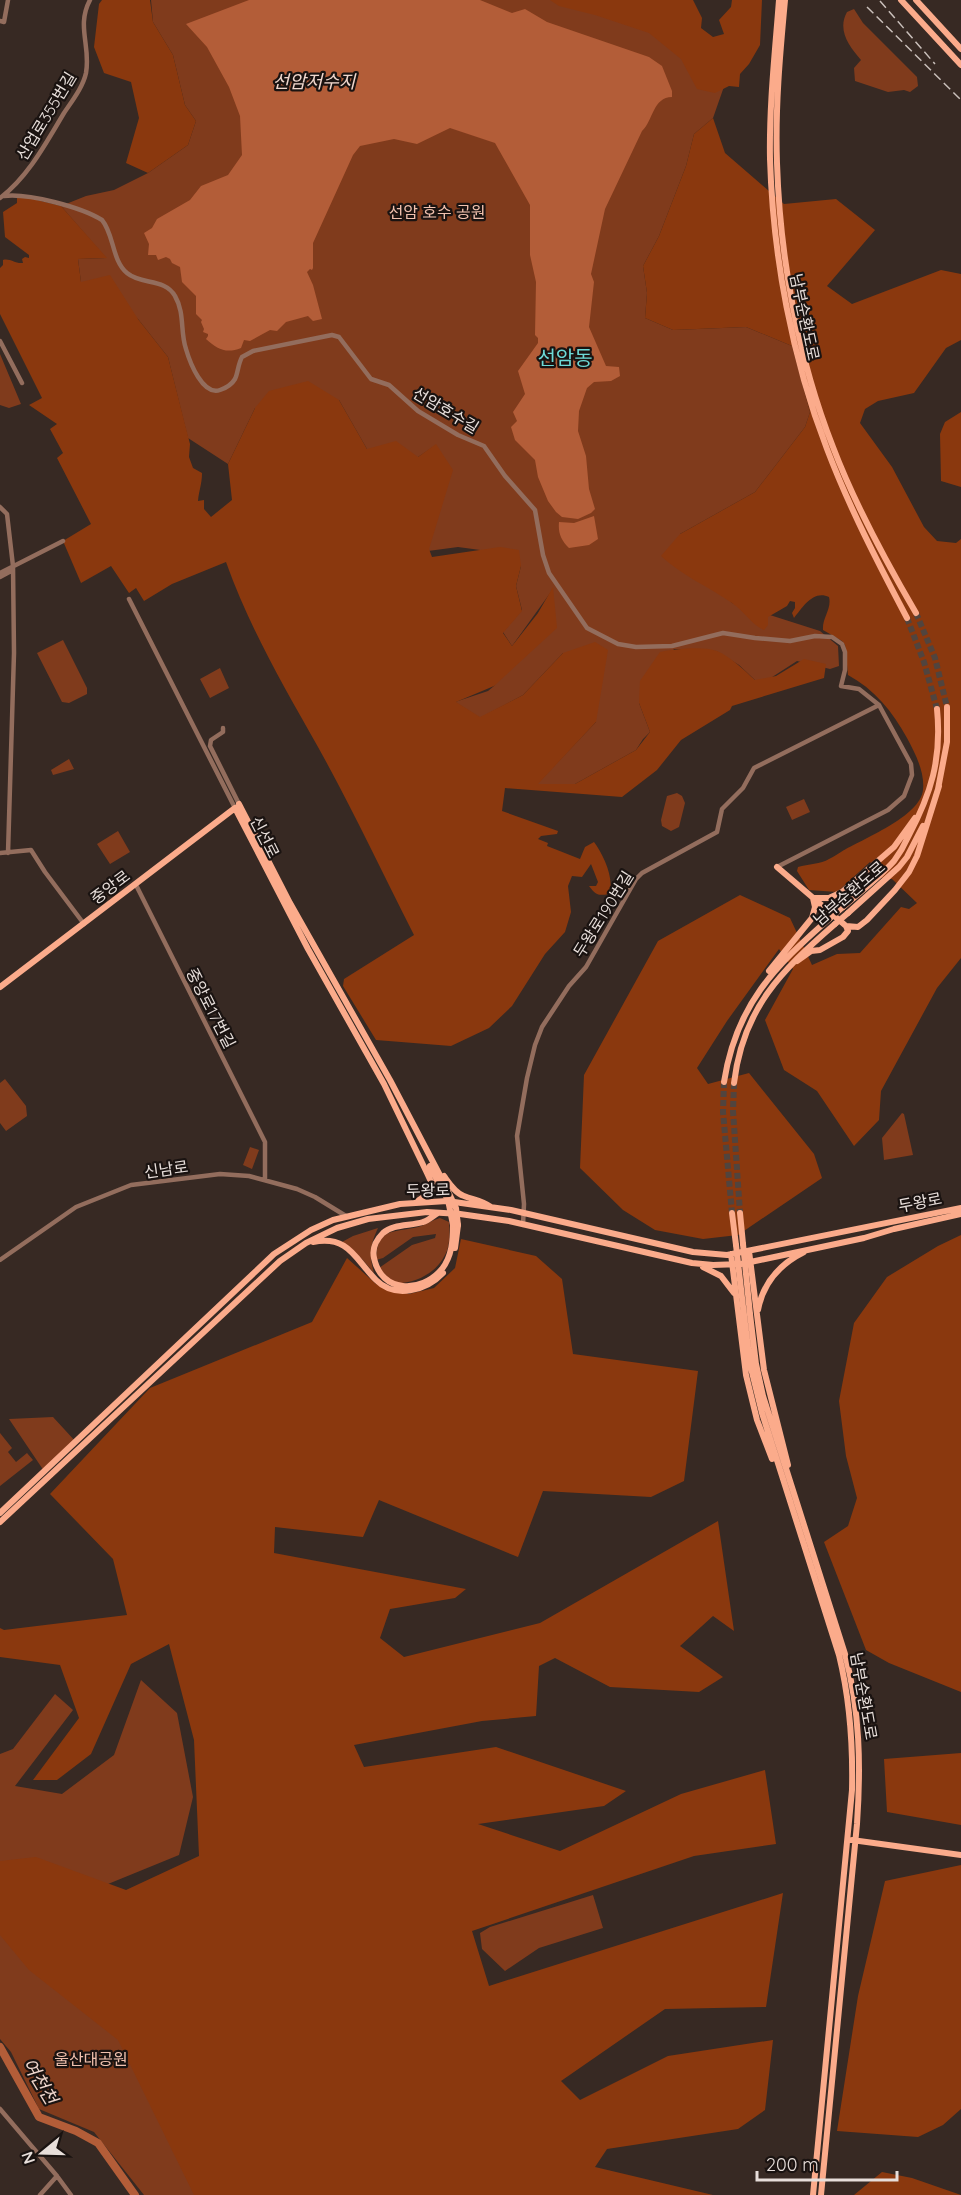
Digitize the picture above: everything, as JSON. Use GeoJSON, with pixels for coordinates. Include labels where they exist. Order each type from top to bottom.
{"type":"FeatureCollection","features":[{"type":"Feature","properties":{"kind":"main road","name":"남부순환도로"},"geometry":{"type":"LineString","coordinates":[[779,0],[774,90],[773,210],[791,326],[812,404],[828,451],[853,509],[907,618]]}},
{"type":"Feature","properties":{"kind":"main road","name":"남부순환도로"},"geometry":{"type":"LineString","coordinates":[[774,90],[785,0]]}},
{"type":"Feature","properties":{"kind":"main road"},"geometry":{"type":"LineString","coordinates":[[901,0],[961,65]]}},
{"type":"Feature","properties":{"kind":"main road"},"geometry":{"type":"LineString","coordinates":[[915,0],[961,49]]}},
{"type":"Feature","properties":{"kind":"main road","name":"남부순환도로"},"geometry":{"type":"LineString","coordinates":[[773,140],[786,263],[798,325],[818,402],[833,448],[858,506],[916,613]]}},
{"type":"Feature","properties":{"kind":"main road","name":"남부순환도로"},"geometry":{"type":"LineString","coordinates":[[724,1082],[733,1042],[747,1010],[773,971],[797,946],[848,913],[890,876],[907,857],[928,815],[939,786],[946,742],[947,707]]}},
{"type":"Feature","properties":{"kind":"main road","name":"남부순환도로"},"geometry":{"type":"LineString","coordinates":[[734,1083],[737,1059],[746,1031],[760,1002],[779,977],[833,921],[843,907],[885,871],[902,851],[928,796],[938,754],[937,709]]}},
{"type":"Feature","properties":{"kind":"main road"},"geometry":{"type":"LineString","coordinates":[[777,867],[846,926],[855,928],[864,924],[905,878],[917,856],[939,786]]}},
{"type":"Feature","properties":{"kind":"main road"},"geometry":{"type":"LineString","coordinates":[[811,896],[821,899],[835,896],[878,861],[894,847],[919,813],[928,796]]}},
{"type":"Feature","properties":{"kind":"main road","name":"중앙로"},"geometry":{"type":"LineString","coordinates":[[0,987],[237,806]]}},
{"type":"Feature","properties":{"kind":"main road","name":"신선로"},"geometry":{"type":"LineString","coordinates":[[237,806],[308,949],[387,1082]]}},
{"type":"Feature","properties":{"kind":"main road"},"geometry":{"type":"LineString","coordinates":[[747,1010],[772,966],[812,918],[815,907],[811,896]]}},
{"type":"Feature","properties":{"kind":"main road"},"geometry":{"type":"LineString","coordinates":[[779,977],[811,951],[820,950],[845,936],[848,931],[846,926]]}},
{"type":"Feature","properties":{"kind":"main road"},"geometry":{"type":"LineString","coordinates":[[306,1243],[324,1239],[346,1247],[362,1261],[376,1281],[389,1288],[412,1291],[432,1284],[447,1269],[457,1240],[456,1225],[448,1200],[387,1082]]}},
{"type":"Feature","properties":{"kind":"main road"},"geometry":{"type":"LineString","coordinates":[[387,1082],[433,1186],[431,1192],[412,1203]]}},
{"type":"Feature","properties":{"kind":"main road"},"geometry":{"type":"LineString","coordinates":[[387,1082],[401,1096],[442,1174],[454,1190],[463,1196],[481,1200],[491,1208]]}},
{"type":"Feature","properties":{"kind":"main road","name":"두왕로"},"geometry":{"type":"LineString","coordinates":[[0,1513],[274,1254],[311,1230],[346,1216],[412,1203],[447,1201],[524,1213],[703,1253],[731,1254],[961,1208]]}},
{"type":"Feature","properties":{"kind":"main road"},"geometry":{"type":"LineString","coordinates":[[439,1212],[425,1222],[391,1228],[375,1243],[373,1254],[377,1270],[388,1282],[405,1287],[415,1286],[436,1274],[448,1257],[456,1225]]}},
{"type":"Feature","properties":{"kind":"main road","name":"두왕로"},"geometry":{"type":"LineString","coordinates":[[0,1522],[280,1262],[318,1236],[368,1220],[439,1212],[523,1224],[692,1263],[732,1265],[961,1214]]}},
{"type":"Feature","properties":{"kind":"main road","name":"남부순환도로"},"geometry":{"type":"LineString","coordinates":[[732,1213],[750,1316],[750,1364],[760,1405],[844,1654],[857,1714],[860,1766],[855,1841],[821,2195]]}},
{"type":"Feature","properties":{"kind":"main road","name":"남부순환도로"},"geometry":{"type":"LineString","coordinates":[[739,1244],[740,1213]]}},
{"type":"Feature","properties":{"kind":"main road"},"geometry":{"type":"LineString","coordinates":[[750,1316],[774,1275],[795,1257],[816,1248]]}},
{"type":"Feature","properties":{"kind":"main road"},"geometry":{"type":"LineString","coordinates":[[750,1251],[754,1292],[750,1316],[803,1533]]}},
{"type":"Feature","properties":{"kind":"main road"},"geometry":{"type":"LineString","coordinates":[[731,1254],[743,1362],[754,1410],[803,1533]]}},
{"type":"Feature","properties":{"kind":"main road"},"geometry":{"type":"LineString","coordinates":[[692,1263],[721,1276],[735,1295]]}},
{"type":"Feature","properties":{"kind":"main road"},"geometry":{"type":"LineString","coordinates":[[735,1295],[738,1286],[743,1283],[751,1286],[754,1292]]}},
{"type":"Feature","properties":{"kind":"main road","name":"남부순환도로"},"geometry":{"type":"LineString","coordinates":[[803,1533],[839,1655],[846,1689],[852,1741],[847,1840],[813,2195]]}},
{"type":"Feature","properties":{"kind":"main road"},"geometry":{"type":"LineString","coordinates":[[847,1840],[961,1854]]}},
{"type":"Feature","properties":{"kind":"street"},"geometry":{"type":"LineString","coordinates":[[2,22],[8,0]]}},
{"type":"Feature","properties":{"kind":"street","name":"산업로355번길"},"geometry":{"type":"LineString","coordinates":[[2,197],[34,162],[85,78],[87,55],[82,21],[90,0]]}},
{"type":"Feature","properties":{"kind":"street","name":"선암호수길"},"geometry":{"type":"LineString","coordinates":[[2,197],[30,197],[72,208],[102,220],[125,273],[138,280],[162,284],[174,295],[181,310],[186,350],[203,386],[208,390],[219,391],[230,385],[235,378],[242,357],[253,351],[332,335],[339,337],[371,378],[389,385],[418,411],[458,435],[484,447],[505,476],[535,510],[543,555],[549,573],[571,607],[587,628],[593,632],[618,644],[636,647],[672,646],[723,633],[790,641],[815,636],[832,637],[842,644],[845,652],[842,686],[859,689],[879,705]]}},
{"type":"Feature","properties":{"kind":"street"},"geometry":{"type":"LineString","coordinates":[[0,341],[22,383]]}},
{"type":"Feature","properties":{"kind":"street"},"geometry":{"type":"LineString","coordinates":[[0,507],[7,514],[13,568],[14,653],[8,853]]}},
{"type":"Feature","properties":{"kind":"street"},"geometry":{"type":"LineString","coordinates":[[0,575],[63,540]]}},
{"type":"Feature","properties":{"kind":"street","name":"신선로"},"geometry":{"type":"LineString","coordinates":[[129,599],[237,806]]}},
{"type":"Feature","properties":{"kind":"street"},"geometry":{"type":"LineString","coordinates":[[777,867],[888,810],[904,796],[912,776],[911,764],[879,705]]}},
{"type":"Feature","properties":{"kind":"street","name":"두왕로190번길"},"geometry":{"type":"LineString","coordinates":[[523,1224],[517,1136],[527,1078],[542,1027],[574,979],[586,967],[636,879],[642,873],[717,832],[722,809],[743,788],[754,768],[879,705]]}},
{"type":"Feature","properties":{"kind":"street"},"geometry":{"type":"LineString","coordinates":[[211,748],[211,740],[223,732],[223,728]]}},
{"type":"Feature","properties":{"kind":"street","name":"신선로"},"geometry":{"type":"LineString","coordinates":[[200,737],[211,748],[237,806]]}},
{"type":"Feature","properties":{"kind":"street"},"geometry":{"type":"LineString","coordinates":[[0,853],[31,850],[84,924]]}},
{"type":"Feature","properties":{"kind":"street","name":"중앙로17번길"},"geometry":{"type":"LineString","coordinates":[[136,885],[265,1142],[265,1180]]}},
{"type":"Feature","properties":{"kind":"street","name":"신남로"},"geometry":{"type":"LineString","coordinates":[[0,1260],[76,1207],[131,1185],[220,1173],[249,1176],[311,1195],[346,1216]]}},
{"type":"Feature","properties":{"kind":"street"},"geometry":{"type":"LineString","coordinates":[[0,2109],[71,2195]]}},
{"type":"Feature","properties":{"kind":"street"},"geometry":{"type":"LineString","coordinates":[[40,2195],[57,2176]]}},
{"type":"Feature","properties":{"kind":"green space","name":"선암 호수 공원"},"geometry":{"type":"Polygon","coordinates":[[[151,0],[649,0],[727,78],[713,118],[694,134],[686,166],[659,236],[643,266],[647,293],[645,318],[673,330],[746,327],[792,346],[810,412],[805,427],[755,492],[680,534],[732,603],[820,631],[838,646],[839,666],[830,669],[797,661],[766,681],[755,680],[739,665],[716,651],[674,649],[639,703],[650,732],[636,750],[575,784],[537,784],[596,722],[563,653],[523,695],[480,718],[455,702],[488,691],[494,686],[553,589],[512,646],[503,632],[522,610],[516,586],[521,566],[495,552],[458,547],[428,551],[436,445],[415,459],[367,449],[339,400],[255,408],[228,464],[188,438],[168,357],[138,319],[81,282],[78,259],[106,258],[61,206],[86,196],[114,190],[148,173],[188,145],[196,121],[185,105],[173,55],[153,22],[151,0]]]}},
{"type":"Feature","properties":{"kind":"green space"},"geometry":{"type":"Polygon","coordinates":[[[854,9],[863,23],[917,77],[918,86],[910,92],[904,90],[888,92],[855,81],[854,68],[861,60],[846,38],[843,25],[847,12],[854,9]]]}},
{"type":"Feature","properties":{"kind":"green space"},"geometry":{"type":"Polygon","coordinates":[[[0,354],[21,404],[9,408],[0,405],[0,354]]]}},
{"type":"Feature","properties":{"kind":"green space"},"geometry":{"type":"Polygon","coordinates":[[[63,640],[87,688],[87,694],[69,703],[62,702],[37,653],[63,640]]]}},
{"type":"Feature","properties":{"kind":"green space"},"geometry":{"type":"Polygon","coordinates":[[[220,668],[229,688],[210,698],[200,679],[220,668]]]}},
{"type":"Feature","properties":{"kind":"green space"},"geometry":{"type":"Polygon","coordinates":[[[69,759],[74,769],[53,775],[51,770],[69,759]]]}},
{"type":"Feature","properties":{"kind":"green space"},"geometry":{"type":"Polygon","coordinates":[[[677,793],[682,796],[685,803],[679,827],[671,831],[662,826],[661,820],[667,796],[677,793]]]}},
{"type":"Feature","properties":{"kind":"green space"},"geometry":{"type":"Polygon","coordinates":[[[804,799],[810,812],[792,820],[786,807],[804,799]]]}},
{"type":"Feature","properties":{"kind":"green space"},"geometry":{"type":"Polygon","coordinates":[[[118,831],[130,852],[110,864],[97,844],[118,831]]]}},
{"type":"Feature","properties":{"kind":"green space"},"geometry":{"type":"Polygon","coordinates":[[[5,1079],[26,1106],[27,1116],[6,1131],[0,1123],[0,1083],[5,1079]]]}},
{"type":"Feature","properties":{"kind":"green space"},"geometry":{"type":"Polygon","coordinates":[[[902,1113],[913,1155],[884,1160],[882,1138],[902,1113]]]}},
{"type":"Feature","properties":{"kind":"green space"},"geometry":{"type":"Polygon","coordinates":[[[250,1147],[259,1150],[252,1169],[243,1165],[250,1147]]]}},
{"type":"Feature","properties":{"kind":"green space"},"geometry":{"type":"Polygon","coordinates":[[[440,1218],[449,1222],[450,1230],[447,1252],[441,1262],[423,1277],[408,1282],[393,1283],[379,1268],[412,1245],[435,1238],[436,1234],[413,1237],[383,1258],[376,1260],[379,1242],[388,1233],[421,1226],[440,1218]]]}},
{"type":"Feature","properties":{"kind":"green space"},"geometry":{"type":"Polygon","coordinates":[[[378,1228],[371,1250],[374,1273],[342,1242],[378,1228]]]}},
{"type":"Feature","properties":{"kind":"green space"},"geometry":{"type":"Polygon","coordinates":[[[53,1417],[76,1442],[44,1471],[9,1419],[53,1417]]]}},
{"type":"Feature","properties":{"kind":"green space"},"geometry":{"type":"Polygon","coordinates":[[[0,1433],[12,1448],[8,1452],[16,1462],[27,1453],[33,1460],[0,1486],[0,1433]]]}},
{"type":"Feature","properties":{"kind":"green space","name":"울산대공원"},"geometry":{"type":"Polygon","coordinates":[[[141,1680],[177,1713],[193,1797],[179,1855],[108,1884],[284,2195],[144,2195],[94,2132],[39,2109],[11,2052],[0,2039],[0,1754],[13,1749],[55,1694],[73,1710],[15,1786],[62,1794],[114,1755],[141,1680]]]}},
{"type":"Feature","properties":{"kind":"green space"},"geometry":{"type":"Polygon","coordinates":[[[593,1895],[603,1928],[539,1948],[505,1971],[482,1949],[480,1933],[490,1927],[593,1895]]]}},
{"type":"Feature","properties":{"kind":"shaded area"},"geometry":{"type":"Polygon","coordinates":[[[102,0],[150,0],[153,22],[173,55],[185,105],[196,121],[188,145],[148,173],[126,163],[139,118],[131,82],[104,73],[94,47],[99,4],[102,0]]]}},
{"type":"Feature","properties":{"kind":"shaded area"},"geometry":{"type":"Polygon","coordinates":[[[550,0],[693,0],[702,18],[701,28],[713,37],[724,34],[719,20],[731,7],[732,0],[762,0],[760,45],[740,74],[739,87],[729,86],[715,93],[697,89],[681,59],[649,33],[559,6],[550,0]]]}},
{"type":"Feature","properties":{"kind":"shaded area"},"geometry":{"type":"Polygon","coordinates":[[[713,118],[725,153],[784,204],[836,199],[875,230],[827,286],[852,304],[941,270],[961,274],[961,340],[946,348],[914,393],[878,401],[865,409],[860,423],[892,467],[924,527],[937,541],[956,543],[961,539],[961,958],[937,988],[881,1091],[879,1120],[854,1146],[817,1091],[784,1070],[765,1020],[793,969],[779,949],[727,1021],[697,1068],[708,1084],[749,1073],[814,1154],[822,1178],[738,1235],[703,1239],[655,1230],[623,1210],[580,1168],[584,1075],[658,941],[740,895],[790,918],[812,965],[837,954],[860,953],[901,907],[909,909],[917,903],[892,879],[881,878],[870,862],[837,892],[809,890],[797,871],[798,867],[826,861],[889,826],[912,809],[923,790],[921,770],[916,756],[896,719],[874,694],[848,675],[845,645],[823,630],[829,597],[823,595],[813,598],[794,618],[792,613],[795,602],[790,601],[787,606],[768,617],[768,625],[764,630],[732,603],[686,575],[661,556],[680,534],[755,492],[805,427],[810,412],[792,346],[746,327],[673,330],[645,318],[647,293],[643,266],[659,236],[686,166],[694,134],[713,118]]]}},
{"type":"Feature","properties":{"kind":"shaded area"},"geometry":{"type":"Polygon","coordinates":[[[17,195],[61,206],[107,258],[78,259],[81,282],[110,275],[138,319],[168,357],[190,444],[189,457],[193,468],[202,473],[198,501],[204,500],[204,509],[211,517],[232,500],[228,464],[255,408],[269,391],[308,381],[339,400],[367,449],[396,441],[418,457],[436,444],[453,470],[429,549],[432,557],[500,547],[519,550],[521,566],[516,586],[522,611],[503,633],[512,646],[538,613],[553,587],[557,628],[494,686],[456,702],[480,717],[523,695],[563,653],[595,642],[608,650],[596,722],[538,784],[575,784],[636,750],[650,732],[639,703],[640,681],[660,652],[696,648],[711,649],[732,660],[755,680],[776,676],[804,659],[826,664],[824,678],[732,706],[730,710],[681,740],[657,770],[622,797],[505,788],[502,811],[558,831],[557,834],[541,836],[538,839],[548,843],[547,846],[580,859],[585,847],[594,842],[607,867],[610,888],[609,894],[602,895],[591,889],[589,886],[596,886],[598,882],[591,864],[582,877],[572,876],[568,886],[571,912],[565,932],[545,954],[512,1006],[489,1028],[451,1046],[376,1040],[343,986],[344,979],[414,935],[343,793],[268,656],[245,610],[226,562],[172,584],[144,601],[136,588],[129,593],[111,566],[81,583],[63,541],[91,524],[57,458],[63,453],[50,429],[57,424],[29,405],[42,398],[0,314],[0,268],[3,260],[23,263],[22,259],[29,258],[29,255],[5,237],[3,212],[17,203],[17,195]]]}},
{"type":"Feature","properties":{"kind":"shaded area"},"geometry":{"type":"Polygon","coordinates":[[[961,412],[961,487],[941,481],[940,434],[945,422],[961,412]]]}},
{"type":"Feature","properties":{"kind":"shaded area"},"geometry":{"type":"Polygon","coordinates":[[[961,1235],[961,1692],[889,1663],[866,1650],[824,1542],[848,1526],[857,1498],[846,1456],[839,1401],[854,1323],[887,1277],[961,1235]]]}},
{"type":"Feature","properties":{"kind":"shaded area"},"geometry":{"type":"Polygon","coordinates":[[[461,1239],[536,1256],[562,1279],[573,1354],[698,1371],[684,1481],[651,1497],[543,1491],[518,1557],[379,1500],[363,1537],[275,1527],[274,1553],[466,1589],[455,1598],[390,1609],[380,1638],[404,1657],[540,1623],[718,1521],[734,1631],[713,1616],[680,1646],[723,1677],[699,1692],[610,1687],[555,1658],[539,1666],[536,1716],[482,1721],[354,1745],[364,1767],[496,1747],[626,1791],[604,1806],[478,1824],[560,1851],[681,1794],[765,1770],[776,1844],[694,1856],[472,1931],[489,1986],[783,1893],[766,2007],[665,2009],[561,2081],[580,2100],[668,2056],[773,2040],[765,2110],[738,2129],[607,2149],[595,2167],[713,2195],[194,2195],[118,2040],[29,1970],[0,1935],[0,1861],[36,1857],[126,1890],[199,1856],[194,1740],[169,1644],[131,1664],[91,1754],[57,1780],[33,1780],[79,1718],[60,1665],[0,1657],[0,1628],[4,1630],[127,1615],[113,1559],[50,1494],[150,1388],[312,1322],[347,1258],[376,1284],[409,1294],[434,1288],[455,1268],[461,1239]]]}},
{"type":"Feature","properties":{"kind":"shaded area"},"geometry":{"type":"Polygon","coordinates":[[[961,1753],[961,1825],[887,1812],[884,1759],[961,1753]]]}},
{"type":"Feature","properties":{"kind":"shaded area"},"geometry":{"type":"Polygon","coordinates":[[[961,1865],[961,2109],[943,2125],[918,2137],[837,2131],[858,1996],[885,1881],[961,1865]]]}},
{"type":"Feature","properties":{"kind":"shaded area"},"geometry":{"type":"Polygon","coordinates":[[[882,2172],[912,2178],[961,2195],[854,2195],[882,2172]]]}},
{"type":"Feature","properties":{"kind":"water","name":"선암저수지"},"geometry":{"type":"Polygon","coordinates":[[[249,0],[480,0],[512,13],[525,9],[547,22],[649,57],[662,66],[672,91],[672,97],[666,98],[657,105],[605,209],[591,274],[594,282],[589,327],[606,366],[619,367],[620,376],[611,381],[594,382],[587,388],[579,411],[578,431],[586,456],[589,489],[595,509],[591,513],[578,519],[562,517],[556,512],[548,501],[538,477],[535,460],[515,440],[511,427],[517,421],[513,412],[525,394],[518,371],[538,343],[535,335],[536,282],[530,255],[530,205],[495,143],[450,128],[417,144],[394,139],[360,146],[353,155],[313,243],[313,268],[307,272],[322,319],[313,321],[308,316],[286,322],[277,331],[270,330],[250,341],[244,340],[241,348],[236,350],[222,350],[206,339],[208,334],[203,332],[202,320],[196,314],[196,296],[182,282],[180,267],[166,257],[158,260],[156,255],[148,255],[149,244],[144,233],[152,228],[157,219],[190,200],[201,186],[228,175],[242,155],[240,116],[229,87],[207,47],[186,24],[249,0]]]}},
{"type":"Feature","properties":{"kind":"water"},"geometry":{"type":"Polygon","coordinates":[[[594,516],[598,539],[589,545],[569,548],[561,536],[559,522],[574,523],[594,516]]]}},
{"type":"Feature","properties":{"kind":"waterway","name":"여천천"},"geometry":{"type":"LineString","coordinates":[[0,2047],[39,2117],[76,2131],[98,2143],[135,2195]]}},
{"type":"Feature","properties":{"kind":"tunnel"},"geometry":{"type":"LineString","coordinates":[[916,613],[935,658],[947,707]]}},
{"type":"Feature","properties":{"kind":"tunnel"},"geometry":{"type":"LineString","coordinates":[[907,618],[924,662],[937,709]]}},
{"type":"Feature","properties":{"kind":"tunnel"},"geometry":{"type":"LineString","coordinates":[[724,1082],[723,1112],[732,1213]]}},
{"type":"Feature","properties":{"kind":"tunnel"},"geometry":{"type":"LineString","coordinates":[[734,1083],[733,1111],[740,1213]]}},
{"type":"Feature","properties":{"kind":"railway"},"geometry":{"type":"LineString","coordinates":[[880,1],[935,64]]}},
{"type":"Feature","properties":{"kind":"railway"},"geometry":{"type":"LineString","coordinates":[[867,7],[961,100]]}},
{"type":"Feature","properties":{"kind":"district","name":"선암동"},"geometry":{"type":"Point","coordinates":[565,357]}}]}
